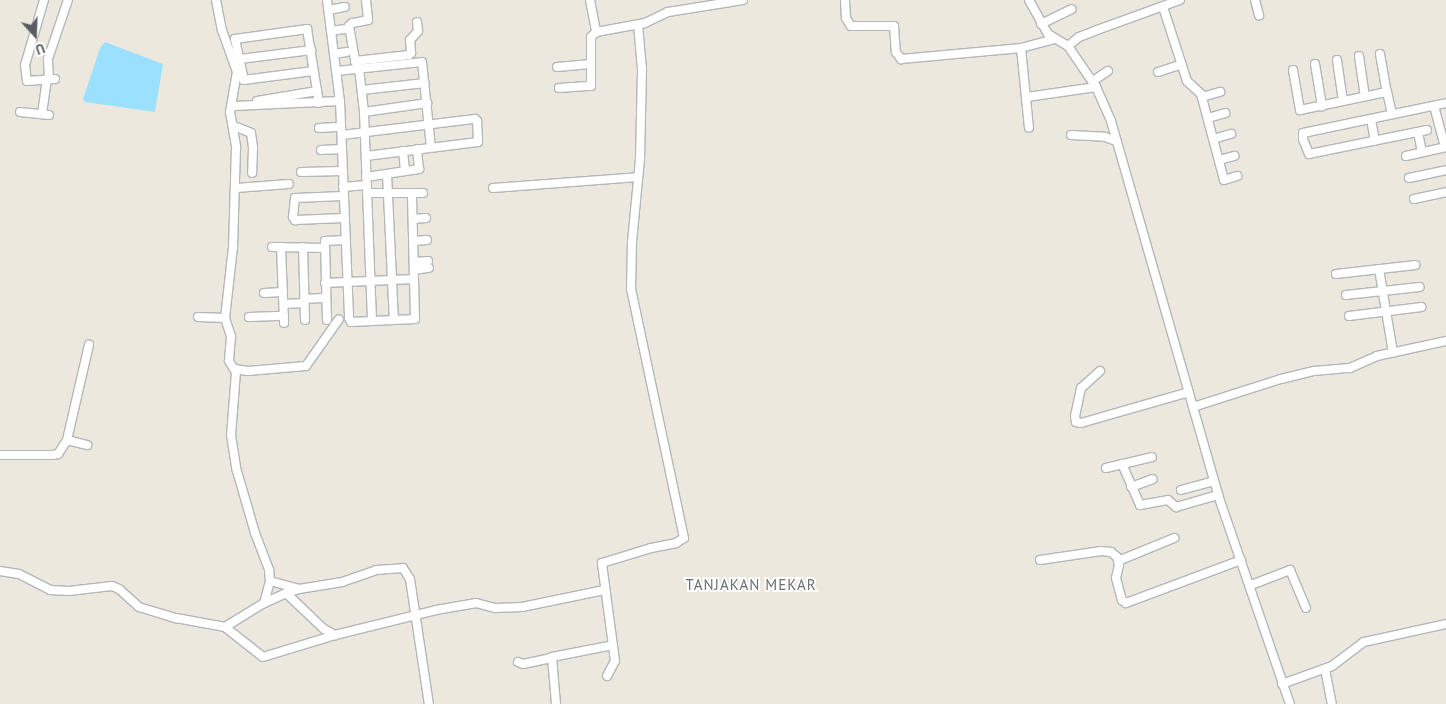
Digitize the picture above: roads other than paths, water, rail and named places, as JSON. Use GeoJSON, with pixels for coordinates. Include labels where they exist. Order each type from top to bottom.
{"type":"FeatureCollection","features":[{"type":"Feature","properties":{"kind":"street"},"geometry":{"type":"LineString","coordinates":[[44,0],[25,65],[28,81],[50,79]]}},
{"type":"Feature","properties":{"kind":"street"},"geometry":{"type":"LineString","coordinates":[[20,112],[46,114],[50,79],[48,60],[68,0]]}},
{"type":"Feature","properties":{"kind":"street"},"geometry":{"type":"LineString","coordinates":[[216,0],[222,30],[236,64],[237,72],[230,112],[234,126],[236,188],[233,247],[225,318],[231,336],[229,361],[235,369],[231,435],[243,494],[269,570],[270,581],[264,603]]}},
{"type":"Feature","properties":{"kind":"street"},"geometry":{"type":"LineString","coordinates":[[327,0],[337,71],[342,127],[342,187],[349,320],[351,322],[413,320],[416,317],[412,193]]}},
{"type":"Feature","properties":{"kind":"street"},"geometry":{"type":"LineString","coordinates":[[366,0],[368,20],[352,23],[349,26],[355,62],[409,55],[411,52],[410,40],[418,31],[417,22]]}},
{"type":"Feature","properties":{"kind":"street"},"geometry":{"type":"LineString","coordinates":[[590,0],[596,32]]}},
{"type":"Feature","properties":{"kind":"street"},"geometry":{"type":"LineString","coordinates":[[559,88],[591,86],[591,37],[596,32],[654,21],[668,12],[692,4],[743,0]]}},
{"type":"Feature","properties":{"kind":"street"},"geometry":{"type":"LineString","coordinates":[[845,0],[846,18],[851,26],[894,26],[896,52],[901,59],[1020,48],[1054,39]]}},
{"type":"Feature","properties":{"kind":"street"},"geometry":{"type":"LineString","coordinates":[[1029,0],[1041,24],[1054,39],[1068,46],[1095,84],[1112,121],[1116,141],[1218,495],[1251,585],[1290,704]]}},
{"type":"Feature","properties":{"kind":"street"},"geometry":{"type":"LineString","coordinates":[[1068,46],[1088,34],[1180,0]]}},
{"type":"Feature","properties":{"kind":"street"},"geometry":{"type":"LineString","coordinates":[[1255,0],[1259,15]]}},
{"type":"Feature","properties":{"kind":"street"},"geometry":{"type":"LineString","coordinates":[[328,10],[345,7]]}},
{"type":"Feature","properties":{"kind":"street"},"geometry":{"type":"LineString","coordinates":[[1163,7],[1187,81],[1201,94],[1224,180],[1237,176]]}},
{"type":"Feature","properties":{"kind":"street"},"geometry":{"type":"LineString","coordinates":[[1041,24],[1072,9]]}},
{"type":"Feature","properties":{"kind":"street"},"geometry":{"type":"LineString","coordinates":[[607,676],[616,661],[604,590],[602,567],[604,562],[676,543],[684,538],[631,289],[642,68],[638,25]]}},
{"type":"Feature","properties":{"kind":"street"},"geometry":{"type":"LineString","coordinates":[[314,71],[244,80],[235,41],[238,38],[303,28],[307,30],[311,50],[314,71],[316,91],[318,103]]}},
{"type":"Feature","properties":{"kind":"street"},"geometry":{"type":"LineString","coordinates":[[331,31],[346,29]]}},
{"type":"Feature","properties":{"kind":"street"},"geometry":{"type":"LineString","coordinates":[[1020,48],[1029,128]]}},
{"type":"Feature","properties":{"kind":"street"},"geometry":{"type":"LineString","coordinates":[[240,59],[311,50]]}},
{"type":"Feature","properties":{"kind":"street"},"geometry":{"type":"LineString","coordinates":[[334,54],[347,52]]}},
{"type":"Feature","properties":{"kind":"street"},"geometry":{"type":"LineString","coordinates":[[1380,54],[1392,114]]}},
{"type":"Feature","properties":{"kind":"street"},"geometry":{"type":"LineString","coordinates":[[1359,56],[1365,97]]}},
{"type":"Feature","properties":{"kind":"street"},"geometry":{"type":"LineString","coordinates":[[1337,60],[1344,101]]}},
{"type":"Feature","properties":{"kind":"street"},"geometry":{"type":"LineString","coordinates":[[337,71],[422,62],[431,147]]}},
{"type":"Feature","properties":{"kind":"street"},"geometry":{"type":"LineString","coordinates":[[557,67],[591,64]]}},
{"type":"Feature","properties":{"kind":"street"},"geometry":{"type":"LineString","coordinates":[[1158,72],[1182,64]]}},
{"type":"Feature","properties":{"kind":"street"},"geometry":{"type":"LineString","coordinates":[[1315,64],[1322,106]]}},
{"type":"Feature","properties":{"kind":"street"},"geometry":{"type":"LineString","coordinates":[[359,68],[366,133],[372,321]]}},
{"type":"Feature","properties":{"kind":"street"},"geometry":{"type":"LineString","coordinates":[[1293,70],[1300,110],[1387,92]]}},
{"type":"Feature","properties":{"kind":"street"},"geometry":{"type":"LineString","coordinates":[[1027,97],[1095,84],[1108,71]]}},
{"type":"Feature","properties":{"kind":"street"},"geometry":{"type":"LineString","coordinates":[[362,90],[425,83]]}},
{"type":"Feature","properties":{"kind":"street"},"geometry":{"type":"LineString","coordinates":[[247,106],[257,101],[316,91]]}},
{"type":"Feature","properties":{"kind":"street"},"geometry":{"type":"LineString","coordinates":[[1202,98],[1220,92]]}},
{"type":"Feature","properties":{"kind":"street"},"geometry":{"type":"LineString","coordinates":[[235,106],[340,101]]}},
{"type":"Feature","properties":{"kind":"street"},"geometry":{"type":"LineString","coordinates":[[1427,130],[1309,154],[1303,139],[1303,133],[1446,103]]}},
{"type":"Feature","properties":{"kind":"street"},"geometry":{"type":"LineString","coordinates":[[364,112],[427,104]]}},
{"type":"Feature","properties":{"kind":"street"},"geometry":{"type":"LineString","coordinates":[[1406,156],[1445,147],[1434,106]]}},
{"type":"Feature","properties":{"kind":"street"},"geometry":{"type":"LineString","coordinates":[[1208,118],[1225,112]]}},
{"type":"Feature","properties":{"kind":"street"},"geometry":{"type":"LineString","coordinates":[[342,135],[430,126],[475,119],[478,121],[479,141],[366,156]]}},
{"type":"Feature","properties":{"kind":"street"},"geometry":{"type":"LineString","coordinates":[[1371,119],[1375,141]]}},
{"type":"Feature","properties":{"kind":"street"},"geometry":{"type":"LineString","coordinates":[[234,126],[251,133],[253,148],[252,172]]}},
{"type":"Feature","properties":{"kind":"street"},"geometry":{"type":"LineString","coordinates":[[319,128],[342,127]]}},
{"type":"Feature","properties":{"kind":"street"},"geometry":{"type":"LineString","coordinates":[[1418,132],[1422,152]]}},
{"type":"Feature","properties":{"kind":"street"},"geometry":{"type":"LineString","coordinates":[[1213,139],[1231,134]]}},
{"type":"Feature","properties":{"kind":"street"},"geometry":{"type":"LineString","coordinates":[[1071,135],[1105,137],[1116,141]]}},
{"type":"Feature","properties":{"kind":"street"},"geometry":{"type":"LineString","coordinates":[[322,150],[342,149]]}},
{"type":"Feature","properties":{"kind":"street"},"geometry":{"type":"LineString","coordinates":[[342,187],[367,185],[387,174],[419,169],[417,149]]}},
{"type":"Feature","properties":{"kind":"street"},"geometry":{"type":"LineString","coordinates":[[403,151],[406,171]]}},
{"type":"Feature","properties":{"kind":"street"},"geometry":{"type":"LineString","coordinates":[[1219,160],[1234,156]]}},
{"type":"Feature","properties":{"kind":"street"},"geometry":{"type":"LineString","coordinates":[[1409,178],[1446,170]]}},
{"type":"Feature","properties":{"kind":"street"},"geometry":{"type":"LineString","coordinates":[[301,172],[342,171]]}},
{"type":"Feature","properties":{"kind":"street"},"geometry":{"type":"LineString","coordinates":[[387,174],[394,320]]}},
{"type":"Feature","properties":{"kind":"street"},"geometry":{"type":"LineString","coordinates":[[493,188],[638,178]]}},
{"type":"Feature","properties":{"kind":"street"},"geometry":{"type":"LineString","coordinates":[[236,188],[289,184]]}},
{"type":"Feature","properties":{"kind":"street"},"geometry":{"type":"LineString","coordinates":[[367,185],[389,193],[423,193]]}},
{"type":"Feature","properties":{"kind":"street"},"geometry":{"type":"LineString","coordinates":[[1414,199],[1446,192]]}},
{"type":"Feature","properties":{"kind":"street"},"geometry":{"type":"LineString","coordinates":[[343,196],[294,198],[293,217],[297,220],[344,218]]}},
{"type":"Feature","properties":{"kind":"street"},"geometry":{"type":"LineString","coordinates":[[413,219],[426,218]]}},
{"type":"Feature","properties":{"kind":"street"},"geometry":{"type":"LineString","coordinates":[[327,320],[325,240],[345,240]]}},
{"type":"Feature","properties":{"kind":"street"},"geometry":{"type":"LineString","coordinates":[[413,241],[427,240]]}},
{"type":"Feature","properties":{"kind":"street"},"geometry":{"type":"LineString","coordinates":[[272,246],[325,248]]}},
{"type":"Feature","properties":{"kind":"street"},"geometry":{"type":"LineString","coordinates":[[249,317],[284,320],[281,247]]}},
{"type":"Feature","properties":{"kind":"street"},"geometry":{"type":"LineString","coordinates":[[303,247],[305,320]]}},
{"type":"Feature","properties":{"kind":"street"},"geometry":{"type":"LineString","coordinates":[[414,266],[429,264]]}},
{"type":"Feature","properties":{"kind":"street"},"geometry":{"type":"LineString","coordinates":[[1336,274],[1415,265]]}},
{"type":"Feature","properties":{"kind":"street"},"geometry":{"type":"LineString","coordinates":[[1379,269],[1393,353]]}},
{"type":"Feature","properties":{"kind":"street"},"geometry":{"type":"LineString","coordinates":[[325,283],[414,279]]}},
{"type":"Feature","properties":{"kind":"street"},"geometry":{"type":"LineString","coordinates":[[1346,295],[1420,287]]}},
{"type":"Feature","properties":{"kind":"street"},"geometry":{"type":"LineString","coordinates":[[264,292],[283,292]]}},
{"type":"Feature","properties":{"kind":"street"},"geometry":{"type":"LineString","coordinates":[[284,304],[326,298]]}},
{"type":"Feature","properties":{"kind":"street"},"geometry":{"type":"LineString","coordinates":[[1348,316],[1421,307]]}},
{"type":"Feature","properties":{"kind":"street"},"geometry":{"type":"LineString","coordinates":[[198,317],[225,318]]}},
{"type":"Feature","properties":{"kind":"street"},"geometry":{"type":"LineString","coordinates":[[235,369],[248,371],[306,366],[340,320]]}},
{"type":"Feature","properties":{"kind":"street"},"geometry":{"type":"LineString","coordinates":[[1194,407],[1281,379],[1324,370],[1350,368],[1377,356],[1446,341]]}},
{"type":"Feature","properties":{"kind":"street"},"geometry":{"type":"LineString","coordinates":[[0,455],[58,454],[66,440],[90,345]]}},
{"type":"Feature","properties":{"kind":"street"},"geometry":{"type":"LineString","coordinates":[[1100,371],[1081,388],[1075,416],[1076,422],[1090,421],[1189,392]]}},
{"type":"Feature","properties":{"kind":"street"},"geometry":{"type":"LineString","coordinates":[[66,440],[87,445]]}},
{"type":"Feature","properties":{"kind":"street"},"geometry":{"type":"LineString","coordinates":[[1106,468],[1152,457]]}},
{"type":"Feature","properties":{"kind":"street"},"geometry":{"type":"LineString","coordinates":[[1122,464],[1140,505],[1168,500],[1176,507],[1218,495]]}},
{"type":"Feature","properties":{"kind":"street"},"geometry":{"type":"LineString","coordinates":[[1131,486],[1153,479]]}},
{"type":"Feature","properties":{"kind":"street"},"geometry":{"type":"LineString","coordinates":[[1181,490],[1214,481]]}},
{"type":"Feature","properties":{"kind":"street"},"geometry":{"type":"LineString","coordinates":[[1118,561],[1174,538]]}},
{"type":"Feature","properties":{"kind":"street"},"geometry":{"type":"LineString","coordinates":[[1040,560],[1101,550],[1111,552],[1117,557],[1116,578],[1122,600],[1126,603],[1241,560]]}},
{"type":"Feature","properties":{"kind":"street"},"geometry":{"type":"LineString","coordinates":[[225,627],[264,603],[286,593],[342,582],[376,570],[403,568],[410,579],[429,704]]}},
{"type":"Feature","properties":{"kind":"street"},"geometry":{"type":"LineString","coordinates":[[1251,585],[1290,570],[1306,608]]}},
{"type":"Feature","properties":{"kind":"street"},"geometry":{"type":"LineString","coordinates":[[0,571],[19,574],[50,590],[69,591],[112,586],[119,589],[139,607],[176,618],[225,627],[263,657],[335,635],[476,603],[495,608],[522,607],[604,590]]}},
{"type":"Feature","properties":{"kind":"street"},"geometry":{"type":"LineString","coordinates":[[270,581],[299,589]]}},
{"type":"Feature","properties":{"kind":"street"},"geometry":{"type":"LineString","coordinates":[[286,593],[324,629],[335,635]]}},
{"type":"Feature","properties":{"kind":"street"},"geometry":{"type":"LineString","coordinates":[[1282,684],[1337,663],[1364,642],[1446,624]]}},
{"type":"Feature","properties":{"kind":"street"},"geometry":{"type":"LineString","coordinates":[[518,662],[523,664],[614,645]]}},
{"type":"Feature","properties":{"kind":"street"},"geometry":{"type":"LineString","coordinates":[[551,658],[556,704]]}},
{"type":"Feature","properties":{"kind":"street"},"geometry":{"type":"LineString","coordinates":[[1325,669],[1332,704]]}},
{"type":"Feature","properties":{"kind":"water"},"geometry":{"type":"Polygon","coordinates":[[[105,42],[163,64],[155,112],[85,102],[83,99],[100,48],[105,42]]]}},
{"type":"Feature","properties":{"kind":"district","name":"TANJAKAN MEKAR"},"geometry":{"type":"Point","coordinates":[751,585]}}]}
